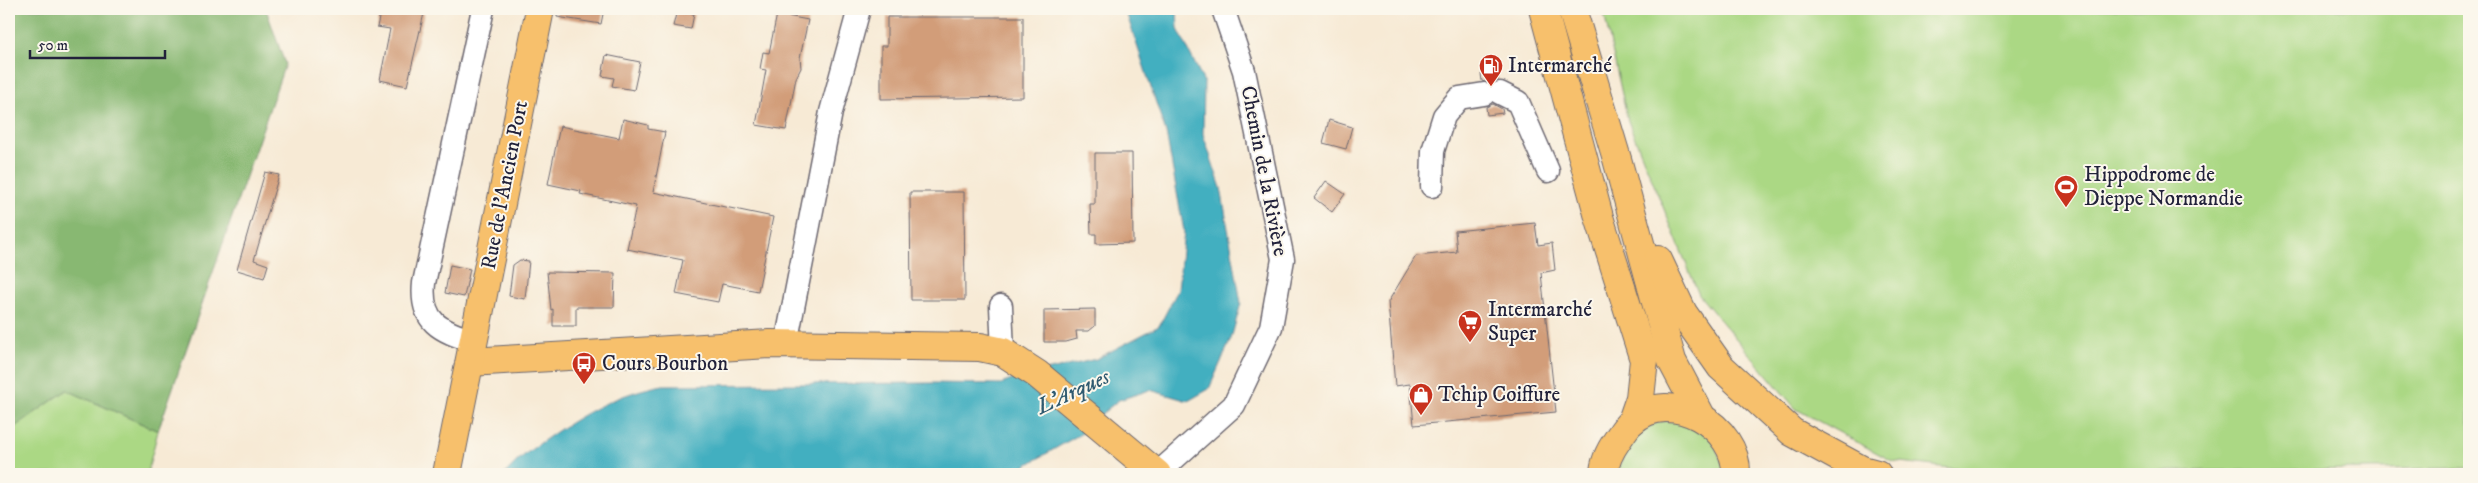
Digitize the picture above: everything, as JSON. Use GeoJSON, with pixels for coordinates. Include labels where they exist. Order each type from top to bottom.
{"type":"FeatureCollection","features":[{"type":"Feature","properties":{"kind":"main road","name":"Rue de l'Ancien Port"},"geometry":{"type":"LineString","coordinates":[[446,474],[540,9]]}},
{"type":"Feature","properties":{"kind":"main road"},"geometry":{"type":"LineString","coordinates":[[1543,9],[1599,217],[1644,360],[1640,398],[1632,421],[1607,463],[1584,474]]}},
{"type":"Feature","properties":{"kind":"main road"},"geometry":{"type":"LineString","coordinates":[[1572,9],[1617,159],[1672,361],[1701,416],[1722,435],[1740,473]]}},
{"type":"Feature","properties":{"kind":"main road"},"geometry":{"type":"LineString","coordinates":[[1617,159],[1663,273],[1682,313],[1721,367],[1792,432],[1862,470],[1877,474]]}},
{"type":"Feature","properties":{"kind":"main road"},"geometry":{"type":"LineString","coordinates":[[472,351],[786,344],[980,347],[1003,352],[1037,374],[1157,474]]}},
{"type":"Feature","properties":{"kind":"main road"},"geometry":{"type":"LineString","coordinates":[[1632,421],[1650,411],[1665,408],[1680,409],[1701,416]]}},
{"type":"Feature","properties":{"kind":"street"},"geometry":{"type":"LineString","coordinates":[[472,351],[432,321],[426,313],[422,300],[424,283],[483,9]]}},
{"type":"Feature","properties":{"kind":"street"},"geometry":{"type":"LineString","coordinates":[[786,344],[831,112],[859,9]]}},
{"type":"Feature","properties":{"kind":"street","name":"Chemin de la Rivière"},"geometry":{"type":"LineString","coordinates":[[1157,474],[1234,405],[1271,327],[1283,260],[1244,71],[1223,9]]}},
{"type":"Feature","properties":{"kind":"street"},"geometry":{"type":"LineString","coordinates":[[1432,186],[1433,151],[1444,116],[1459,98],[1492,94],[1518,102],[1548,171]]}},
{"type":"Feature","properties":{"kind":"street"},"geometry":{"type":"LineString","coordinates":[[1001,306],[1003,352]]}},
{"type":"Feature","properties":{"kind":"green space"},"geometry":{"type":"Polygon","coordinates":[[[9,9],[266,9],[285,64],[158,431],[67,390],[9,431],[9,9]]]}},
{"type":"Feature","properties":{"kind":"green space","name":"Hippodrome de Dieppe Normandie"},"geometry":{"type":"Polygon","coordinates":[[[1603,9],[2469,9],[2469,468],[1991,473],[1892,461],[1796,409],[1699,295],[1628,121],[1603,9]]]}},
{"type":"Feature","properties":{"kind":"green space"},"geometry":{"type":"Polygon","coordinates":[[[67,390],[158,431],[147,474],[9,474],[9,431],[67,390]]]}},
{"type":"Feature","properties":{"kind":"green space"},"geometry":{"type":"Polygon","coordinates":[[[1662,421],[1682,422],[1711,437],[1727,474],[1616,474],[1631,438],[1651,425],[1662,421]]]}},
{"type":"Feature","properties":{"kind":"water","name":"L'Arques"},"geometry":{"type":"Polygon","coordinates":[[[1125,9],[1177,9],[1178,29],[1204,82],[1203,134],[1221,188],[1241,303],[1231,339],[1209,389],[1188,401],[1150,390],[1119,400],[1085,427],[1084,432],[1011,474],[505,474],[531,450],[576,419],[617,398],[663,385],[1001,384],[1017,378],[1096,359],[1159,326],[1178,290],[1184,231],[1166,133],[1125,9]]]}},
{"type":"Feature","properties":{"kind":"building"},"geometry":{"type":"Polygon","coordinates":[[[381,9],[425,9],[407,86],[380,80],[390,29],[377,27],[381,9]]]}},
{"type":"Feature","properties":{"kind":"building"},"geometry":{"type":"Polygon","coordinates":[[[557,9],[604,9],[601,24],[557,17],[557,9]]]}},
{"type":"Feature","properties":{"kind":"building"},"geometry":{"type":"Polygon","coordinates":[[[677,10],[694,14],[691,29],[673,26],[677,10]]]}},
{"type":"Feature","properties":{"kind":"building"},"geometry":{"type":"Polygon","coordinates":[[[777,14],[808,20],[800,58],[801,68],[796,78],[786,130],[756,125],[766,70],[760,69],[763,52],[769,53],[777,14]]]}},
{"type":"Feature","properties":{"kind":"building"},"geometry":{"type":"Polygon","coordinates":[[[887,17],[1023,17],[1023,97],[881,99],[881,46],[887,46],[887,17]]]}},
{"type":"Feature","properties":{"kind":"building"},"geometry":{"type":"Polygon","coordinates":[[[606,55],[640,62],[634,90],[612,86],[614,78],[602,76],[606,55]]]}},
{"type":"Feature","properties":{"kind":"building"},"geometry":{"type":"Polygon","coordinates":[[[1497,71],[1498,80],[1491,84],[1482,81],[1481,74],[1497,71]]]}},
{"type":"Feature","properties":{"kind":"building"},"geometry":{"type":"Polygon","coordinates":[[[1493,104],[1502,109],[1503,113],[1487,115],[1486,107],[1493,104]]]}},
{"type":"Feature","properties":{"kind":"building"},"geometry":{"type":"Polygon","coordinates":[[[623,119],[648,125],[648,129],[665,132],[653,192],[773,217],[758,291],[722,284],[718,302],[676,294],[683,260],[627,249],[636,206],[580,194],[581,191],[548,184],[560,126],[619,138],[623,119]]]}},
{"type":"Feature","properties":{"kind":"building"},"geometry":{"type":"Polygon","coordinates":[[[1329,120],[1352,127],[1346,149],[1323,143],[1329,120]]]}},
{"type":"Feature","properties":{"kind":"building"},"geometry":{"type":"Polygon","coordinates":[[[1095,153],[1132,153],[1133,243],[1096,244],[1096,234],[1091,234],[1090,204],[1095,204],[1095,153]]]}},
{"type":"Feature","properties":{"kind":"building"},"geometry":{"type":"Polygon","coordinates":[[[265,172],[279,175],[254,260],[268,265],[264,278],[237,270],[265,172]]]}},
{"type":"Feature","properties":{"kind":"building"},"geometry":{"type":"Polygon","coordinates":[[[1326,181],[1345,194],[1332,212],[1314,198],[1326,181]]]}},
{"type":"Feature","properties":{"kind":"building"},"geometry":{"type":"Polygon","coordinates":[[[910,192],[964,192],[965,300],[911,300],[910,192]]]}},
{"type":"Feature","properties":{"kind":"building","name":"Intermarché Super"},"geometry":{"type":"Polygon","coordinates":[[[1535,223],[1538,245],[1552,243],[1555,270],[1541,273],[1556,412],[1414,425],[1410,384],[1395,386],[1388,302],[1416,256],[1457,252],[1455,231],[1535,223]]]}},
{"type":"Feature","properties":{"kind":"building"},"geometry":{"type":"Polygon","coordinates":[[[520,260],[529,261],[525,299],[509,296],[513,265],[520,260]]]}},
{"type":"Feature","properties":{"kind":"building"},"geometry":{"type":"Polygon","coordinates":[[[450,265],[470,269],[464,297],[445,293],[450,265]]]}},
{"type":"Feature","properties":{"kind":"building"},"geometry":{"type":"Polygon","coordinates":[[[547,272],[615,273],[614,307],[576,307],[576,326],[553,326],[553,309],[551,310],[547,272]]]}},
{"type":"Feature","properties":{"kind":"building"},"geometry":{"type":"Polygon","coordinates":[[[1095,309],[1095,326],[1089,331],[1076,331],[1077,339],[1066,342],[1044,342],[1044,310],[1095,309]]]}},
{"type":"Feature","properties":{"kind":"place","name":"Intermarché"},"geometry":{"type":"Point","coordinates":[1491,87]}},
{"type":"Feature","properties":{"kind":"place","name":"Hippodrome de Dieppe Normandie"},"geometry":{"type":"Point","coordinates":[2066,208]}},
{"type":"Feature","properties":{"kind":"place","name":"Intermarché Super"},"geometry":{"type":"Point","coordinates":[1470,343]}},
{"type":"Feature","properties":{"kind":"place","name":"Cours Bourbon"},"geometry":{"type":"Point","coordinates":[584,385]}},
{"type":"Feature","properties":{"kind":"place","name":"Tchip Coiffure"},"geometry":{"type":"Point","coordinates":[1421,416]}}]}
